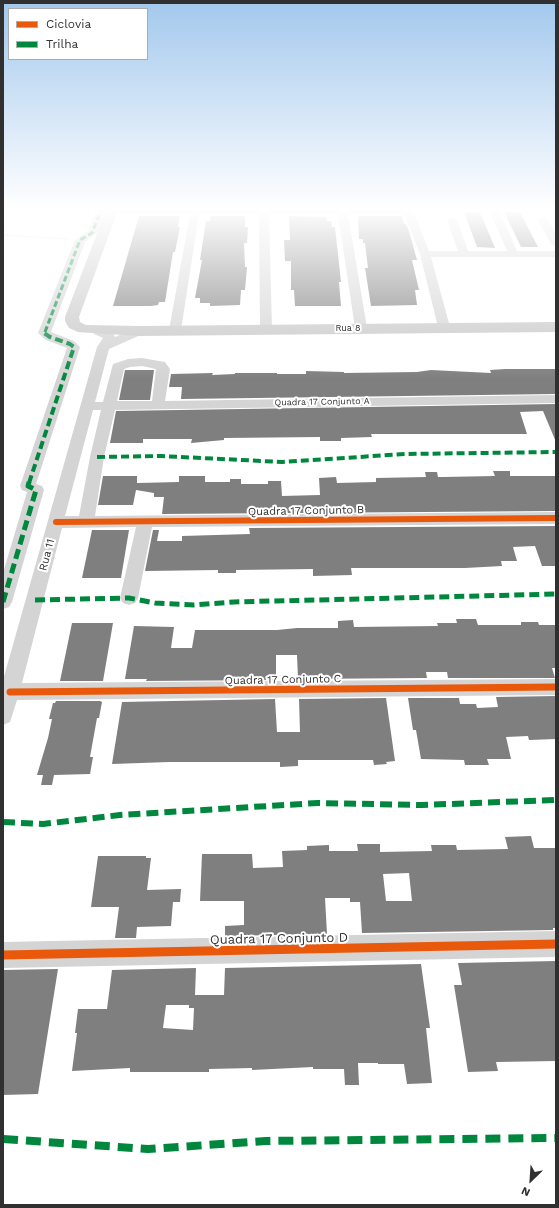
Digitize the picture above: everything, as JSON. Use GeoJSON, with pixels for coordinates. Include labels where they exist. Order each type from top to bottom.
{"type":"FeatureCollection","features":[{"type":"Feature","properties":{"kind":"main road"},"geometry":{"type":"LineString","coordinates":[[89,266],[72,321],[78,328],[90,331],[139,331]]}},
{"type":"Feature","properties":{"kind":"main road","name":"Rua 8"},"geometry":{"type":"LineString","coordinates":[[139,331],[556,327]]}},
{"type":"Feature","properties":{"kind":"street"},"geometry":{"type":"LineString","coordinates":[[3,602],[36,490],[28,486],[74,347],[44,333],[70,266]]}},
{"type":"Feature","properties":{"kind":"street"},"geometry":{"type":"LineString","coordinates":[[175,330],[186,266]]}},
{"type":"Feature","properties":{"kind":"street"},"geometry":{"type":"LineString","coordinates":[[265,266],[266,329]]}},
{"type":"Feature","properties":{"kind":"street"},"geometry":{"type":"LineString","coordinates":[[352,266],[361,328]]}},
{"type":"Feature","properties":{"kind":"street"},"geometry":{"type":"LineString","coordinates":[[428,266],[444,327]]}},
{"type":"Feature","properties":{"kind":"street"},"geometry":{"type":"LineString","coordinates":[[98,331],[109,336],[104,347]]}},
{"type":"Feature","properties":{"kind":"street"},"geometry":{"type":"LineString","coordinates":[[104,347],[139,331]]}},
{"type":"Feature","properties":{"kind":"street","name":"Rua 11"},"geometry":{"type":"LineString","coordinates":[[3,716],[104,347]]}},
{"type":"Feature","properties":{"kind":"street"},"geometry":{"type":"LineString","coordinates":[[86,522],[97,457],[118,367],[128,363],[142,362],[160,365],[164,369],[158,404]]}},
{"type":"Feature","properties":{"kind":"street","name":"Quadra 17 Conjunto A"},"geometry":{"type":"LineString","coordinates":[[87,406],[556,399]]}},
{"type":"Feature","properties":{"kind":"street","name":"Quadra 17 Conjunto B"},"geometry":{"type":"LineString","coordinates":[[56,522],[556,518]]}},
{"type":"Feature","properties":{"kind":"street"},"geometry":{"type":"LineString","coordinates":[[129,598],[145,522]]}},
{"type":"Feature","properties":{"kind":"street","name":"Quadra 17 Conjunto C"},"geometry":{"type":"LineString","coordinates":[[10,692],[556,687]]}},
{"type":"Feature","properties":{"kind":"street","name":"Quadra 17 Conjunto D"},"geometry":{"type":"LineString","coordinates":[[3,955],[556,944]]}},
{"type":"Feature","properties":{"kind":"building"},"geometry":{"type":"Polygon","coordinates":[[[124,266],[171,266],[165,302],[159,302],[158,305],[151,306],[113,306],[124,266]]]}},
{"type":"Feature","properties":{"kind":"building"},"geometry":{"type":"Polygon","coordinates":[[[201,266],[247,267],[245,290],[241,290],[240,305],[210,306],[210,303],[200,303],[200,298],[195,298],[201,266]]]}},
{"type":"Feature","properties":{"kind":"building"},"geometry":{"type":"Polygon","coordinates":[[[291,266],[339,266],[341,306],[295,306],[294,290],[291,290],[291,266]]]}},
{"type":"Feature","properties":{"kind":"building"},"geometry":{"type":"Polygon","coordinates":[[[368,266],[413,266],[419,290],[415,290],[417,305],[371,306],[365,268],[368,268],[368,266]]]}},
{"type":"Feature","properties":{"kind":"building"},"geometry":{"type":"Polygon","coordinates":[[[556,369],[556,394],[181,399],[182,387],[169,387],[171,374],[306,374],[306,371],[344,373],[417,372],[431,370],[491,373],[490,370],[556,369]]]}},
{"type":"Feature","properties":{"kind":"building"},"geometry":{"type":"Polygon","coordinates":[[[125,370],[154,370],[150,400],[119,400],[125,370]]]}},
{"type":"Feature","properties":{"kind":"building"},"geometry":{"type":"Polygon","coordinates":[[[556,404],[556,442],[543,411],[520,412],[527,434],[371,434],[372,437],[341,438],[341,441],[320,441],[320,437],[224,438],[224,440],[191,443],[192,439],[143,439],[143,443],[110,443],[116,411],[556,404]]]}},
{"type":"Feature","properties":{"kind":"building"},"geometry":{"type":"Polygon","coordinates":[[[493,471],[510,471],[510,476],[556,476],[556,511],[162,514],[164,497],[154,497],[154,493],[136,490],[133,505],[98,505],[103,476],[137,476],[137,483],[179,482],[179,476],[205,476],[205,482],[230,482],[230,479],[241,479],[241,484],[268,484],[268,481],[281,481],[282,496],[320,495],[319,478],[336,477],[337,483],[376,482],[376,478],[426,477],[425,472],[437,472],[438,477],[495,476],[493,471]]]}},
{"type":"Feature","properties":{"kind":"building"},"geometry":{"type":"Polygon","coordinates":[[[556,526],[556,566],[542,566],[535,546],[513,547],[517,561],[501,561],[502,566],[465,568],[351,568],[352,575],[313,576],[313,569],[236,570],[236,573],[218,573],[218,570],[145,571],[153,530],[159,530],[157,541],[182,541],[182,536],[250,534],[249,528],[556,526]]]}},
{"type":"Feature","properties":{"kind":"building"},"geometry":{"type":"Polygon","coordinates":[[[92,530],[129,530],[121,578],[82,578],[92,530]]]}},
{"type":"Feature","properties":{"kind":"building"},"geometry":{"type":"Polygon","coordinates":[[[456,619],[476,619],[478,625],[521,625],[521,622],[538,622],[539,625],[556,625],[556,668],[552,668],[555,678],[448,678],[447,672],[426,672],[427,678],[298,679],[297,655],[276,655],[276,680],[146,681],[147,679],[125,679],[134,626],[174,627],[171,648],[192,648],[195,630],[338,628],[338,621],[353,620],[354,627],[438,626],[437,623],[457,623],[456,619]]]}},
{"type":"Feature","properties":{"kind":"building"},"geometry":{"type":"Polygon","coordinates":[[[72,623],[113,623],[103,681],[60,681],[72,623]]]}},
{"type":"Feature","properties":{"kind":"building"},"geometry":{"type":"Polygon","coordinates":[[[556,696],[556,739],[529,740],[528,736],[506,737],[511,759],[487,759],[489,765],[465,765],[464,760],[421,759],[416,730],[413,730],[408,698],[459,698],[460,704],[476,704],[477,708],[498,707],[496,697],[556,696]]]}},
{"type":"Feature","properties":{"kind":"building"},"geometry":{"type":"Polygon","coordinates":[[[386,698],[395,761],[386,762],[387,764],[374,765],[373,760],[298,760],[298,766],[280,767],[280,762],[169,762],[112,764],[122,702],[275,699],[277,732],[300,732],[299,699],[386,698]]]}},
{"type":"Feature","properties":{"kind":"building"},"geometry":{"type":"Polygon","coordinates":[[[56,701],[102,702],[99,718],[97,718],[90,757],[93,757],[90,774],[54,775],[52,785],[41,785],[43,775],[37,775],[48,738],[52,719],[49,719],[53,703],[56,701]]]}},
{"type":"Feature","properties":{"kind":"building"},"geometry":{"type":"Polygon","coordinates":[[[531,836],[534,848],[556,848],[556,928],[553,928],[553,930],[362,933],[360,902],[350,902],[350,898],[325,898],[327,934],[225,936],[225,926],[244,925],[244,901],[200,901],[202,854],[252,854],[253,868],[283,867],[282,851],[307,850],[307,846],[329,845],[329,851],[358,851],[357,844],[380,844],[380,852],[432,851],[431,845],[456,845],[457,850],[508,849],[505,837],[531,836]],[[409,873],[383,874],[386,901],[412,901],[409,873]]]}},
{"type":"Feature","properties":{"kind":"building"},"geometry":{"type":"Polygon","coordinates":[[[98,856],[146,856],[146,858],[151,858],[147,890],[181,889],[180,902],[173,902],[171,926],[137,927],[136,938],[115,938],[119,907],[91,907],[98,856]]]}},
{"type":"Feature","properties":{"kind":"building"},"geometry":{"type":"Polygon","coordinates":[[[556,961],[556,1061],[496,1062],[498,1071],[468,1072],[454,985],[462,985],[458,963],[556,961]]]}},
{"type":"Feature","properties":{"kind":"building"},"geometry":{"type":"Polygon","coordinates":[[[421,964],[430,1028],[426,1028],[432,1083],[407,1084],[404,1064],[378,1063],[358,1063],[359,1085],[345,1085],[344,1069],[313,1069],[313,1067],[252,1070],[252,1068],[209,1069],[209,1072],[130,1072],[130,1068],[72,1071],[77,1033],[75,1033],[78,1009],[107,1009],[112,970],[196,968],[195,995],[224,995],[225,968],[421,964]],[[166,1005],[163,1028],[193,1030],[194,1008],[189,1008],[189,1005],[166,1005]]]}},
{"type":"Feature","properties":{"kind":"building"},"geometry":{"type":"Polygon","coordinates":[[[58,969],[38,1094],[3,1095],[3,970],[58,969]]]}},
{"type":"Feature","properties":{"kind":"marked path"},"geometry":{"type":"LineString","coordinates":[[3,602],[36,490],[28,486],[74,347],[44,333],[70,266]]}},
{"type":"Feature","properties":{"kind":"marked path"},"geometry":{"type":"LineString","coordinates":[[97,457],[161,456],[282,462],[405,454],[556,452]]}},
{"type":"Feature","properties":{"kind":"marked path"},"geometry":{"type":"LineString","coordinates":[[35,600],[129,598],[155,603],[194,605],[234,602],[556,594]]}},
{"type":"Feature","properties":{"kind":"marked path"},"geometry":{"type":"LineString","coordinates":[[3,822],[43,824],[120,815],[318,803],[422,805],[556,800]]}},
{"type":"Feature","properties":{"kind":"marked path"},"geometry":{"type":"LineString","coordinates":[[3,1139],[148,1149],[266,1141],[556,1138]]}},
{"type":"Feature","properties":{"kind":"cycle path"},"geometry":{"type":"LineString","coordinates":[[56,522],[556,518]]}},
{"type":"Feature","properties":{"kind":"cycle path"},"geometry":{"type":"LineString","coordinates":[[10,692],[556,687]]}},
{"type":"Feature","properties":{"kind":"cycle path"},"geometry":{"type":"LineString","coordinates":[[3,955],[556,944]]}}]}
